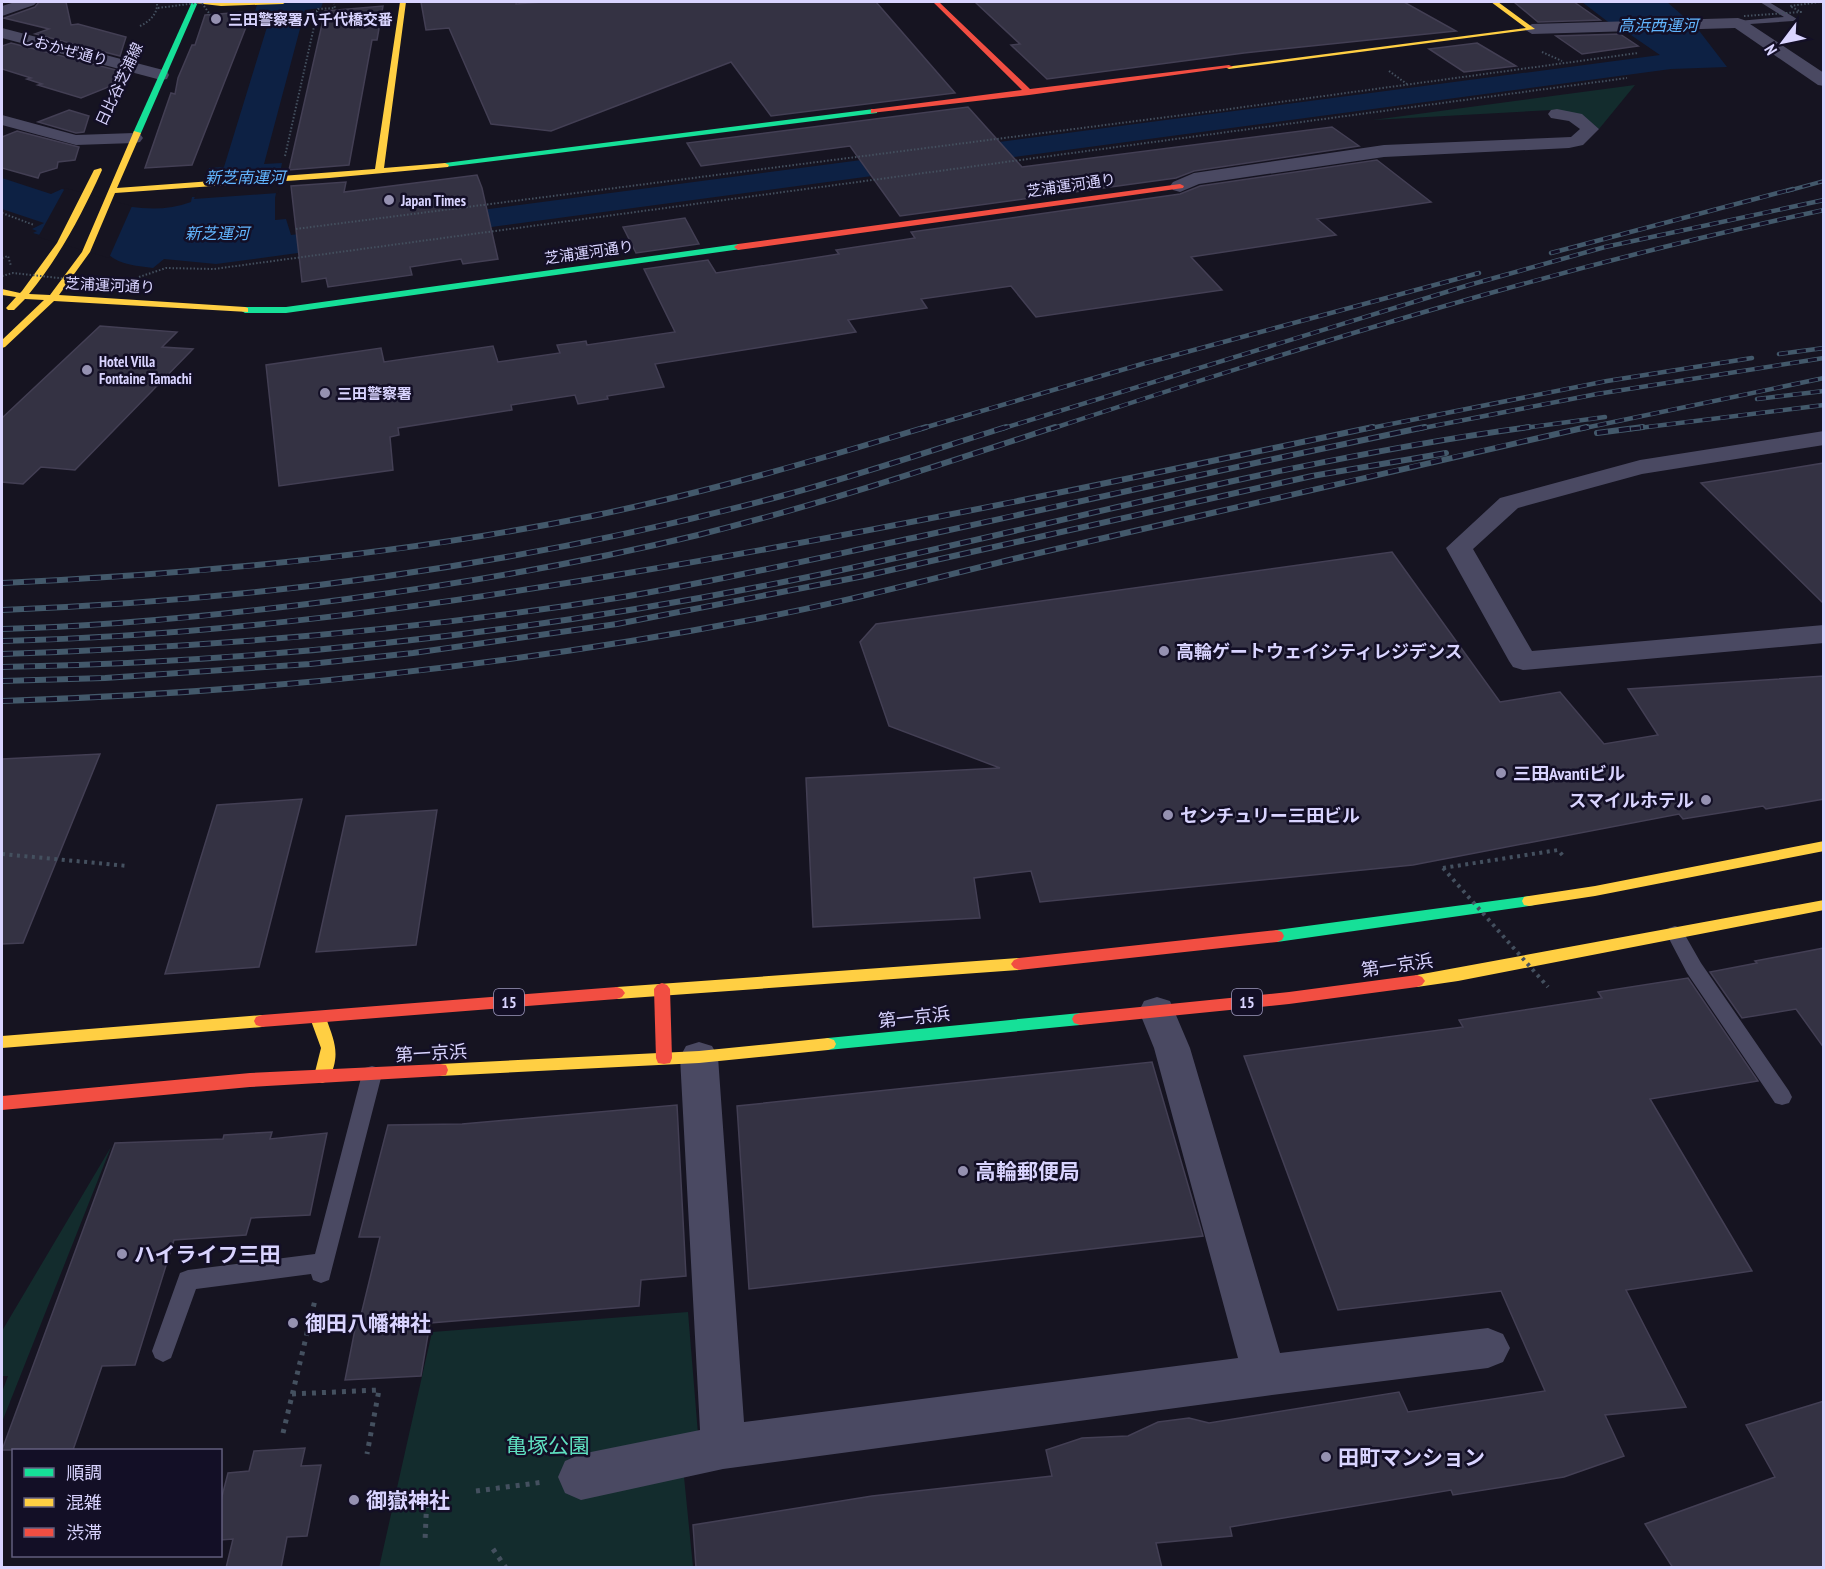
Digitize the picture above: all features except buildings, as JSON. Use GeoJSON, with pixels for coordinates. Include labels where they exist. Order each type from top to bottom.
{"type":"FeatureCollection","features":[{"type":"Feature","properties":{"kind":"main road"},"geometry":{"type":"LineString","coordinates":[[174,11],[197,2],[283,2]]}},
{"type":"Feature","properties":{"kind":"main road","name":"日比谷芝浦線"},"geometry":{"type":"LineString","coordinates":[[52,298],[86,252],[161,75],[197,2]]}},
{"type":"Feature","properties":{"kind":"main road"},"geometry":{"type":"LineString","coordinates":[[379,172],[403,2]]}},
{"type":"Feature","properties":{"kind":"main road"},"geometry":{"type":"LineString","coordinates":[[936,2],[1029,93]]}},
{"type":"Feature","properties":{"kind":"main road"},"geometry":{"type":"LineString","coordinates":[[1494,2],[1532,29]]}},
{"type":"Feature","properties":{"kind":"main road"},"geometry":{"type":"LineString","coordinates":[[183,28],[190,21],[207,12],[254,3]]}},
{"type":"Feature","properties":{"kind":"main road"},"geometry":{"type":"LineString","coordinates":[[110,196],[194,186],[379,172],[1532,29]]}},
{"type":"Feature","properties":{"kind":"main road","name":"日比谷芝浦線"},"geometry":{"type":"LineString","coordinates":[[24,296],[62,243],[121,120]]}},
{"type":"Feature","properties":{"kind":"main road","name":"芝浦運河通り"},"geometry":{"type":"LineString","coordinates":[[2,292],[52,298],[267,311],[286,310],[1180,186]]}},
{"type":"Feature","properties":{"kind":"main road"},"geometry":{"type":"LineString","coordinates":[[2,317],[24,296]]}},
{"type":"Feature","properties":{"kind":"main road"},"geometry":{"type":"LineString","coordinates":[[2,345],[52,298]]}},
{"type":"Feature","properties":{"kind":"main road","name":"15"},"geometry":{"type":"LineString","coordinates":[[2,1042],[662,989],[1051,963],[1312,932],[1595,891],[1824,846]]}},
{"type":"Feature","properties":{"kind":"main road","name":"第一京浜"},"geometry":{"type":"LineString","coordinates":[[2,1103],[250,1080],[681,1058],[1289,998],[1458,975],[1824,905]]}},
{"type":"Feature","properties":{"kind":"main road"},"geometry":{"type":"LineString","coordinates":[[662,989],[681,1058]]}},
{"type":"Feature","properties":{"kind":"main road"},"geometry":{"type":"LineString","coordinates":[[318,1018],[329,1048],[322,1076]]}},
{"type":"Feature","properties":{"kind":"street"},"geometry":{"type":"LineString","coordinates":[[2,11],[29,2]]}},
{"type":"Feature","properties":{"kind":"street"},"geometry":{"type":"LineString","coordinates":[[1532,29],[1719,23],[1741,20],[1824,81]]}},
{"type":"Feature","properties":{"kind":"street","name":"しおかぜ通り"},"geometry":{"type":"LineString","coordinates":[[2,33],[161,75]]}},
{"type":"Feature","properties":{"kind":"street"},"geometry":{"type":"LineString","coordinates":[[1180,186],[1194,178],[1384,151],[1569,143],[1584,136],[1590,129],[1575,117],[1557,114]]}},
{"type":"Feature","properties":{"kind":"street"},"geometry":{"type":"LineString","coordinates":[[2,120],[68,139],[134,138]]}},
{"type":"Feature","properties":{"kind":"street"},"geometry":{"type":"LineString","coordinates":[[1824,438],[1640,467],[1509,503],[1458,548],[1523,661],[1824,634]]}},
{"type":"Feature","properties":{"kind":"street"},"geometry":{"type":"LineString","coordinates":[[1157,1011],[1172,1048],[1265,1375]]}},
{"type":"Feature","properties":{"kind":"street"},"geometry":{"type":"LineString","coordinates":[[681,1058],[723,1447]]}},
{"type":"Feature","properties":{"kind":"street"},"geometry":{"type":"LineString","coordinates":[[581,1477],[723,1447],[1265,1375],[1488,1348]]}},
{"type":"Feature","properties":{"kind":"lane"},"geometry":{"type":"LineString","coordinates":[[1741,20],[1793,19],[1764,2]]}},
{"type":"Feature","properties":{"kind":"lane"},"geometry":{"type":"LineString","coordinates":[[1676,933],[1694,968],[1782,1098]]}},
{"type":"Feature","properties":{"kind":"lane"},"geometry":{"type":"LineString","coordinates":[[163,1351],[188,1280],[323,1268],[372,1074]]}},
{"type":"Feature","properties":{"kind":"path"},"geometry":{"type":"LineString","coordinates":[[140,26],[151,20],[158,8],[157,2]]}},
{"type":"Feature","properties":{"kind":"path"},"geometry":{"type":"LineString","coordinates":[[158,8],[197,2],[211,16]]}},
{"type":"Feature","properties":{"kind":"path"},"geometry":{"type":"LineString","coordinates":[[1741,20],[1801,12],[1790,6],[1820,2]]}},
{"type":"Feature","properties":{"kind":"path"},"geometry":{"type":"LineString","coordinates":[[310,18],[312,12],[318,9],[335,8],[334,4]]}},
{"type":"Feature","properties":{"kind":"path"},"geometry":{"type":"LineString","coordinates":[[284,159],[318,11]]}},
{"type":"Feature","properties":{"kind":"path"},"geometry":{"type":"LineString","coordinates":[[296,229],[1120,123],[1638,53]]}},
{"type":"Feature","properties":{"kind":"path"},"geometry":{"type":"LineString","coordinates":[[1559,61],[1571,62]]}},
{"type":"Feature","properties":{"kind":"path"},"geometry":{"type":"LineString","coordinates":[[138,278],[150,269],[163,266],[214,269],[1627,78]]}},
{"type":"Feature","properties":{"kind":"path"},"geometry":{"type":"LineString","coordinates":[[2,213],[34,225]]}},
{"type":"Feature","properties":{"kind":"path"},"geometry":{"type":"LineString","coordinates":[[2,258],[8,256]]}},
{"type":"Feature","properties":{"kind":"path"},"geometry":{"type":"LineString","coordinates":[[2,276],[13,273],[141,287]]}},
{"type":"Feature","properties":{"kind":"path"},"geometry":{"type":"LineString","coordinates":[[1548,987],[1443,868],[1558,850],[1564,857]]}},
{"type":"Feature","properties":{"kind":"path"},"geometry":{"type":"LineString","coordinates":[[2,854],[128,866]]}},
{"type":"Feature","properties":{"kind":"path"},"geometry":{"type":"LineString","coordinates":[[283,1433],[310,1320]]}},
{"type":"Feature","properties":{"kind":"path"},"geometry":{"type":"LineString","coordinates":[[292,1394],[379,1390],[368,1454]]}},
{"type":"Feature","properties":{"kind":"path"},"geometry":{"type":"LineString","coordinates":[[476,1491],[581,1477]]}},
{"type":"Feature","properties":{"kind":"path"},"geometry":{"type":"LineString","coordinates":[[416,1495],[427,1495],[425,1541]]}},
{"type":"Feature","properties":{"kind":"path"},"geometry":{"type":"LineString","coordinates":[[493,1549],[507,1568]]}},
{"type":"Feature","properties":{"kind":"green space"},"geometry":{"type":"Polygon","coordinates":[[[1635,85],[1599,129],[1587,119],[1552,110],[1373,120],[1635,85]]]}},
{"type":"Feature","properties":{"kind":"green space"},"geometry":{"type":"Polygon","coordinates":[[[111,1147],[2,1422],[2,1392],[8,1376],[2,1376],[2,1331],[111,1147]]]}},
{"type":"Feature","properties":{"kind":"green space","name":"亀塚公園"},"geometry":{"type":"Polygon","coordinates":[[[688,1312],[698,1434],[682,1457],[693,1567],[379,1568],[432,1332],[688,1312]]]}},
{"type":"Feature","properties":{"kind":"water","name":"新芝運河"},"geometry":{"type":"Polygon","coordinates":[[[258,2],[323,2],[321,8],[305,10],[264,164],[282,163],[275,198],[275,220],[286,219],[291,235],[1660,55],[1625,31],[1620,31],[1582,2],[1667,2],[1697,28],[1727,67],[1671,69],[216,264],[164,259],[153,268],[130,264],[109,255],[33,233],[37,231],[32,229],[44,223],[2,209],[2,178],[51,194],[62,189],[110,203],[142,208],[175,207],[191,202],[192,197],[200,197],[209,168],[224,167],[271,14],[254,14],[258,2]]]}},
{"type":"Feature","properties":{"kind":"pier"},"geometry":{"type":"Polygon","coordinates":[[[284,169],[278,193],[194,199],[204,174],[284,169]]]}},
{"type":"Feature","properties":{"kind":"pier"},"geometry":{"type":"Polygon","coordinates":[[[65,188],[132,206],[109,258],[38,237],[65,188]]]}},
{"type":"Feature","properties":{"kind":"railway"},"geometry":{"type":"LineString","coordinates":[[1787,191],[1824,181]]}},
{"type":"Feature","properties":{"kind":"railway"},"geometry":{"type":"LineString","coordinates":[[1551,253],[1793,189]]}},
{"type":"Feature","properties":{"kind":"railway"},"geometry":{"type":"LineString","coordinates":[[1001,429],[1469,285],[1605,247],[1824,200]]}},
{"type":"Feature","properties":{"kind":"railway"},"geometry":{"type":"LineString","coordinates":[[1051,429],[1242,367],[1434,309],[1628,256],[1824,210]]}},
{"type":"Feature","properties":{"kind":"railway"},"geometry":{"type":"LineString","coordinates":[[920,429],[1142,364],[1479,273]]}},
{"type":"Feature","properties":{"kind":"railway"},"geometry":{"type":"LineString","coordinates":[[1779,354],[1824,348]]}},
{"type":"Feature","properties":{"kind":"railway"},"geometry":{"type":"LineString","coordinates":[[1366,429],[1607,381],[1752,358]]}},
{"type":"Feature","properties":{"kind":"railway"},"geometry":{"type":"LineString","coordinates":[[1418,429],[1597,394],[1824,358]]}},
{"type":"Feature","properties":{"kind":"railway"},"geometry":{"type":"LineString","coordinates":[[1580,429],[1824,378]]}},
{"type":"Feature","properties":{"kind":"railway"},"geometry":{"type":"LineString","coordinates":[[1757,399],[1824,391]]}},
{"type":"Feature","properties":{"kind":"railway"},"geometry":{"type":"LineString","coordinates":[[1631,429],[1824,405]]}},
{"type":"Feature","properties":{"kind":"railway"},"geometry":{"type":"LineString","coordinates":[[1517,429],[1605,417]]}},
{"type":"Feature","properties":{"kind":"railway"},"geometry":{"type":"LineString","coordinates":[[2,583],[152,574],[301,561],[523,529],[639,506],[721,486],[926,427]]}},
{"type":"Feature","properties":{"kind":"railway"},"geometry":{"type":"LineString","coordinates":[[2,610],[200,598],[397,575],[494,559],[592,541],[785,495],[1006,427]]}},
{"type":"Feature","properties":{"kind":"railway"},"geometry":{"type":"LineString","coordinates":[[2,629],[132,622],[261,610],[435,586],[567,563],[698,535],[788,511],[1055,427]]}},
{"type":"Feature","properties":{"kind":"railway"},"geometry":{"type":"LineString","coordinates":[[2,641],[163,633],[322,618],[560,584],[916,521],[1373,427]]}},
{"type":"Feature","properties":{"kind":"railway"},"geometry":{"type":"LineString","coordinates":[[2,654],[158,647],[313,636],[468,619],[623,597],[772,568],[1425,427]]}},
{"type":"Feature","properties":{"kind":"railway"},"geometry":{"type":"LineString","coordinates":[[2,667],[104,664],[308,651],[511,628],[612,613],[813,576],[1259,475],[1348,457],[1529,427]]}},
{"type":"Feature","properties":{"kind":"railway"},"geometry":{"type":"LineString","coordinates":[[2,701],[190,692],[378,675],[657,637],[819,606],[1587,427]]}},
{"type":"Feature","properties":{"kind":"railway"},"geometry":{"type":"LineString","coordinates":[[1597,433],[1643,427]]}},
{"type":"Feature","properties":{"kind":"railway"},"geometry":{"type":"LineString","coordinates":[[2,681],[105,678],[310,664],[413,653],[617,624],[864,576],[1312,476],[1446,453]]}},
{"type":"Feature","properties":{"kind":"traffic: fast"},"geometry":{"type":"LineString","coordinates":[[137,133],[195,2]]}},
{"type":"Feature","properties":{"kind":"traffic: fast"},"geometry":{"type":"LineString","coordinates":[[445,165],[874,111]]}},
{"type":"Feature","properties":{"kind":"traffic: fast"},"geometry":{"type":"LineString","coordinates":[[245,310],[286,310],[738,247]]}},
{"type":"Feature","properties":{"kind":"traffic: fast"},"geometry":{"type":"LineString","coordinates":[[1277,936],[1529,901]]}},
{"type":"Feature","properties":{"kind":"traffic: fast"},"geometry":{"type":"LineString","coordinates":[[828,1044],[1080,1019]]}},
{"type":"Feature","properties":{"kind":"traffic: slow"},"geometry":{"type":"LineString","coordinates":[[189,2],[221,4],[283,2]]}},
{"type":"Feature","properties":{"kind":"traffic: slow"},"geometry":{"type":"LineString","coordinates":[[379,172],[403,2]]}},
{"type":"Feature","properties":{"kind":"traffic: slow"},"geometry":{"type":"LineString","coordinates":[[1494,2],[1532,29]]}},
{"type":"Feature","properties":{"kind":"traffic: slow"},"geometry":{"type":"LineString","coordinates":[[1229,67],[1532,29]]}},
{"type":"Feature","properties":{"kind":"traffic: slow"},"geometry":{"type":"LineString","coordinates":[[2,345],[52,298],[86,252],[137,133]]}},
{"type":"Feature","properties":{"kind":"traffic: slow"},"geometry":{"type":"LineString","coordinates":[[112,191],[329,176],[445,165]]}},
{"type":"Feature","properties":{"kind":"traffic: slow"},"geometry":{"type":"LineString","coordinates":[[11,308],[38,277],[61,243],[98,170]]}},
{"type":"Feature","properties":{"kind":"traffic: slow"},"geometry":{"type":"LineString","coordinates":[[2,292],[24,296],[245,310]]}},
{"type":"Feature","properties":{"kind":"traffic: slow"},"geometry":{"type":"LineString","coordinates":[[1529,901],[1595,891],[1824,846]]}},
{"type":"Feature","properties":{"kind":"traffic: slow"},"geometry":{"type":"LineString","coordinates":[[1417,981],[1824,905]]}},
{"type":"Feature","properties":{"kind":"traffic: slow"},"geometry":{"type":"LineString","coordinates":[[617,993],[1019,964]]}},
{"type":"Feature","properties":{"kind":"traffic: slow"},"geometry":{"type":"LineString","coordinates":[[318,1018],[329,1048],[322,1076]]}},
{"type":"Feature","properties":{"kind":"traffic: slow"},"geometry":{"type":"LineString","coordinates":[[2,1042],[262,1021]]}},
{"type":"Feature","properties":{"kind":"traffic: slow"},"geometry":{"type":"LineString","coordinates":[[440,1070],[699,1057],[828,1044]]}},
{"type":"Feature","properties":{"kind":"traffic: jam"},"geometry":{"type":"LineString","coordinates":[[936,2],[1029,93]]}},
{"type":"Feature","properties":{"kind":"traffic: jam"},"geometry":{"type":"LineString","coordinates":[[874,111],[1229,67]]}},
{"type":"Feature","properties":{"kind":"traffic: jam"},"geometry":{"type":"LineString","coordinates":[[738,247],[1180,186]]}},
{"type":"Feature","properties":{"kind":"traffic: jam"},"geometry":{"type":"LineString","coordinates":[[1019,964],[1277,936]]}},
{"type":"Feature","properties":{"kind":"traffic: jam"},"geometry":{"type":"LineString","coordinates":[[1080,1019],[1289,998],[1417,981]]}},
{"type":"Feature","properties":{"kind":"traffic: jam"},"geometry":{"type":"LineString","coordinates":[[662,989],[664,1058]]}},
{"type":"Feature","properties":{"kind":"traffic: jam"},"geometry":{"type":"LineString","coordinates":[[262,1021],[617,993]]}},
{"type":"Feature","properties":{"kind":"traffic: jam"},"geometry":{"type":"LineString","coordinates":[[2,1103],[250,1080],[440,1070]]}},
{"type":"Feature","properties":{"kind":"place","name":"三田警察署八千代橋交番"},"geometry":{"type":"Point","coordinates":[216,19]}},
{"type":"Feature","properties":{"kind":"place","name":"Japan Times"},"geometry":{"type":"Point","coordinates":[389,200]}},
{"type":"Feature","properties":{"kind":"place","name":"Hotel Villa Fontaine Tamachi"},"geometry":{"type":"Point","coordinates":[87,370]}},
{"type":"Feature","properties":{"kind":"place","name":"三田警察署"},"geometry":{"type":"Point","coordinates":[325,393]}},
{"type":"Feature","properties":{"kind":"place","name":"高輪ゲートウェイシティレジデンス"},"geometry":{"type":"Point","coordinates":[1164,651]}},
{"type":"Feature","properties":{"kind":"place","name":"三田Avantiビル"},"geometry":{"type":"Point","coordinates":[1501,773]}},
{"type":"Feature","properties":{"kind":"place","name":"スマイルホテル"},"geometry":{"type":"Point","coordinates":[1706,800]}},
{"type":"Feature","properties":{"kind":"place","name":"センチュリー三田ビル"},"geometry":{"type":"Point","coordinates":[1168,815]}},
{"type":"Feature","properties":{"kind":"place","name":"高輪郵便局"},"geometry":{"type":"Point","coordinates":[963,1171]}},
{"type":"Feature","properties":{"kind":"place","name":"ハイライフ三田"},"geometry":{"type":"Point","coordinates":[122,1254]}},
{"type":"Feature","properties":{"kind":"place","name":"御田八幡神社"},"geometry":{"type":"Point","coordinates":[293,1323]}},
{"type":"Feature","properties":{"kind":"place","name":"田町マンション"},"geometry":{"type":"Point","coordinates":[1326,1457]}},
{"type":"Feature","properties":{"kind":"place","name":"御嶽神社"},"geometry":{"type":"Point","coordinates":[354,1500]}},
{"type":"Feature","properties":{"kind":"water label","name":"高浜西運河"},"geometry":{"type":"Point","coordinates":[1658,25]}},
{"type":"Feature","properties":{"kind":"water label","name":"新芝南運河"},"geometry":{"type":"Point","coordinates":[245,177]}}]}
